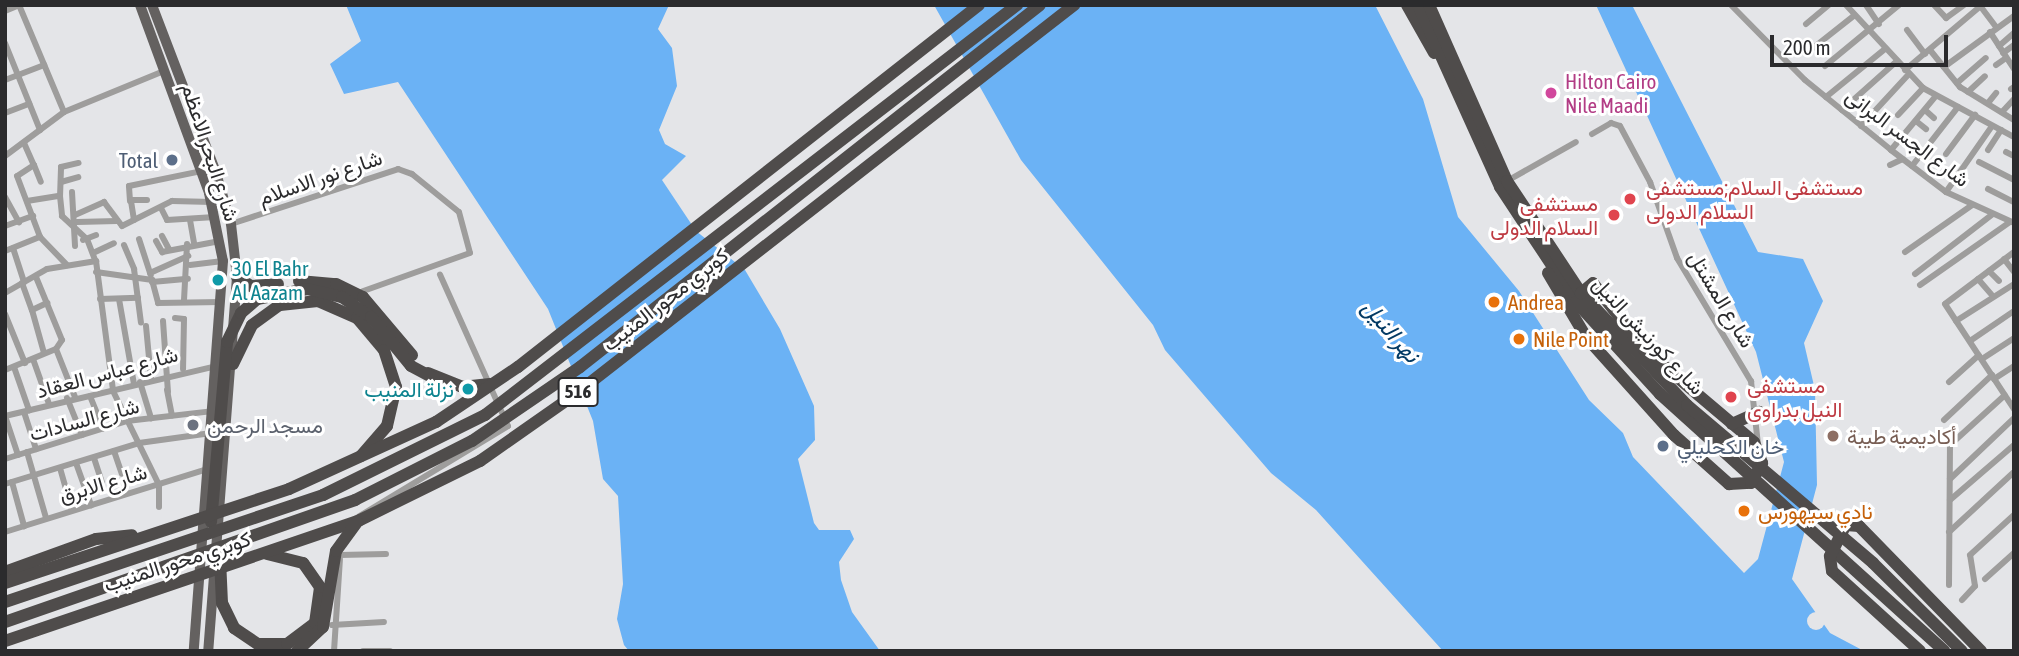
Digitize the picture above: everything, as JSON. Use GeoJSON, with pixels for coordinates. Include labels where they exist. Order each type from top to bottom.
{"type":"FeatureCollection","features":[{"type":"Feature","properties":{"kind":"highway","name":"كوبري محور المنيب"},"geometry":{"type":"LineString","coordinates":[[5,583],[344,468],[436,422],[500,380],[979,5]]}},
{"type":"Feature","properties":{"kind":"highway","name":"كوبري محور المنيب"},"geometry":{"type":"LineString","coordinates":[[5,602],[323,495],[485,415],[1017,5]]}},
{"type":"Feature","properties":{"kind":"highway","name":"كوبري محور المنيب"},"geometry":{"type":"LineString","coordinates":[[5,622],[355,500],[472,441],[580,367],[1040,5]]}},
{"type":"Feature","properties":{"kind":"highway","name":"كوبري محور المنيب"},"geometry":{"type":"LineString","coordinates":[[5,641],[360,520],[456,475],[531,427],[1074,5]]}},
{"type":"Feature","properties":{"kind":"highway"},"geometry":{"type":"LineString","coordinates":[[1407,5],[1442,62]]}},
{"type":"Feature","properties":{"kind":"highway","name":"شارع كورنيش النيل"},"geometry":{"type":"LineString","coordinates":[[1418,5],[1482,153],[1540,254],[1660,394],[1944,651]]}},
{"type":"Feature","properties":{"kind":"highway","name":"شارع كورنيش النيل"},"geometry":{"type":"LineString","coordinates":[[1429,5],[1507,181],[1609,333],[1687,405],[1873,562],[1962,651]]}},
{"type":"Feature","properties":{"kind":"highway"},"geometry":{"type":"LineString","coordinates":[[1540,254],[1586,337],[1653,413],[1727,482],[1751,483],[1762,463],[1758,446],[1644,349],[1593,283],[1581,293]]}},
{"type":"Feature","properties":{"kind":"highway"},"geometry":{"type":"LineString","coordinates":[[237,277],[260,287],[336,284],[363,297],[434,378]]}},
{"type":"Feature","properties":{"kind":"highway"},"geometry":{"type":"LineString","coordinates":[[202,536],[211,518],[234,322],[257,299],[318,290],[362,309],[411,366],[434,378],[472,388],[500,380]]}},
{"type":"Feature","properties":{"kind":"highway"},"geometry":{"type":"LineString","coordinates":[[230,359],[252,325],[292,302],[338,307],[377,339],[394,374],[392,414],[368,450],[344,468]]}},
{"type":"Feature","properties":{"kind":"highway"},"geometry":{"type":"LineString","coordinates":[[1732,424],[1759,412]]}},
{"type":"Feature","properties":{"kind":"highway"},"geometry":{"type":"LineString","coordinates":[[297,651],[323,627],[336,551],[360,520]]}},
{"type":"Feature","properties":{"kind":"highway"},"geometry":{"type":"LineString","coordinates":[[1920,651],[1832,571],[1830,555],[1846,525],[1859,526],[1981,651]]}},
{"type":"Feature","properties":{"kind":"highway"},"geometry":{"type":"LineString","coordinates":[[5,572],[96,539],[156,532]]}},
{"type":"Feature","properties":{"kind":"highway"},"geometry":{"type":"LineString","coordinates":[[216,552],[225,612],[241,635],[268,646],[296,641],[316,623],[322,597],[311,570],[295,558],[259,554]]}},
{"type":"Feature","properties":{"kind":"main road","name":"شارع البحر الاعظم"},"geometry":{"type":"LineString","coordinates":[[140,5],[202,171],[212,202],[223,261],[215,411],[194,651]]}},
{"type":"Feature","properties":{"kind":"main road","name":"شارع البحر الاعظم"},"geometry":{"type":"LineString","coordinates":[[152,5],[231,224],[237,277],[208,651]]}},
{"type":"Feature","properties":{"kind":"main road"},"geometry":{"type":"LineString","coordinates":[[196,634],[210,635]]}},
{"type":"Feature","properties":{"kind":"street"},"geometry":{"type":"LineString","coordinates":[[5,10],[19,5],[64,112]]}},
{"type":"Feature","properties":{"kind":"street","name":"شارع الجسر البرانى"},"geometry":{"type":"LineString","coordinates":[[1731,5],[1826,97],[1891,150],[1946,192],[2012,223]]}},
{"type":"Feature","properties":{"kind":"street"},"geometry":{"type":"LineString","coordinates":[[1806,24],[1829,5]]}},
{"type":"Feature","properties":{"kind":"street"},"geometry":{"type":"LineString","coordinates":[[1846,5],[1923,88],[1935,97],[2014,137]]}},
{"type":"Feature","properties":{"kind":"street"},"geometry":{"type":"LineString","coordinates":[[1866,5],[1879,24]]}},
{"type":"Feature","properties":{"kind":"street"},"geometry":{"type":"LineString","coordinates":[[1825,66],[1899,5]]}},
{"type":"Feature","properties":{"kind":"street"},"geometry":{"type":"LineString","coordinates":[[1934,5],[1946,18],[1964,5]]}},
{"type":"Feature","properties":{"kind":"street"},"geometry":{"type":"LineString","coordinates":[[1861,126],[1907,72],[1982,6],[2003,52],[2014,69]]}},
{"type":"Feature","properties":{"kind":"street"},"geometry":{"type":"LineString","coordinates":[[1813,48],[1855,15]]}},
{"type":"Feature","properties":{"kind":"street"},"geometry":{"type":"LineString","coordinates":[[1944,67],[2014,16]]}},
{"type":"Feature","properties":{"kind":"street"},"geometry":{"type":"LineString","coordinates":[[1907,30],[1957,83],[2014,121]]}},
{"type":"Feature","properties":{"kind":"street"},"geometry":{"type":"LineString","coordinates":[[1996,65],[2014,33]]}},
{"type":"Feature","properties":{"kind":"street"},"geometry":{"type":"LineString","coordinates":[[6,45],[40,130]]}},
{"type":"Feature","properties":{"kind":"street"},"geometry":{"type":"LineString","coordinates":[[2003,52],[2014,46]]}},
{"type":"Feature","properties":{"kind":"street"},"geometry":{"type":"LineString","coordinates":[[1826,97],[1886,48]]}},
{"type":"Feature","properties":{"kind":"street"},"geometry":{"type":"LineString","coordinates":[[1957,83],[1986,58]]}},
{"type":"Feature","properties":{"kind":"street"},"geometry":{"type":"LineString","coordinates":[[1842,110],[1897,61]]}},
{"type":"Feature","properties":{"kind":"street"},"geometry":{"type":"LineString","coordinates":[[5,80],[44,65]]}},
{"type":"Feature","properties":{"kind":"street"},"geometry":{"type":"LineString","coordinates":[[5,156],[64,112],[164,71]]}},
{"type":"Feature","properties":{"kind":"street"},"geometry":{"type":"LineString","coordinates":[[1968,92],[1985,76]]}},
{"type":"Feature","properties":{"kind":"street"},"geometry":{"type":"LineString","coordinates":[[1898,115],[1923,88]]}},
{"type":"Feature","properties":{"kind":"street"},"geometry":{"type":"LineString","coordinates":[[1988,103],[1996,93]]}},
{"type":"Feature","properties":{"kind":"street"},"geometry":{"type":"LineString","coordinates":[[1891,150],[1935,97]]}},
{"type":"Feature","properties":{"kind":"street"},"geometry":{"type":"LineString","coordinates":[[2002,112],[2012,103]]}},
{"type":"Feature","properties":{"kind":"street"},"geometry":{"type":"LineString","coordinates":[[5,113],[29,104]]}},
{"type":"Feature","properties":{"kind":"street"},"geometry":{"type":"LineString","coordinates":[[1912,166],[1958,107]]}},
{"type":"Feature","properties":{"kind":"street"},"geometry":{"type":"LineString","coordinates":[[1925,110],[1934,118]]}},
{"type":"Feature","properties":{"kind":"street"},"geometry":{"type":"LineString","coordinates":[[1946,153],[1975,115]]}},
{"type":"Feature","properties":{"kind":"street"},"geometry":{"type":"LineString","coordinates":[[1916,121],[1926,128]]}},
{"type":"Feature","properties":{"kind":"street","name":"شارع المشتل"},"geometry":{"type":"LineString","coordinates":[[1592,134],[1611,123],[1620,126],[1650,182],[1677,258],[1751,381],[1759,412],[1758,446]]}},
{"type":"Feature","properties":{"kind":"street"},"geometry":{"type":"LineString","coordinates":[[1946,192],[1992,126]]}},
{"type":"Feature","properties":{"kind":"street"},"geometry":{"type":"LineString","coordinates":[[1988,150],[2001,130]]}},
{"type":"Feature","properties":{"kind":"street"},"geometry":{"type":"LineString","coordinates":[[1507,181],[1576,142]]}},
{"type":"Feature","properties":{"kind":"street"},"geometry":{"type":"LineString","coordinates":[[23,143],[41,182]]}},
{"type":"Feature","properties":{"kind":"street"},"geometry":{"type":"LineString","coordinates":[[2006,152],[2014,156]]}},
{"type":"Feature","properties":{"kind":"street"},"geometry":{"type":"LineString","coordinates":[[1890,165],[1903,159]]}},
{"type":"Feature","properties":{"kind":"street"},"geometry":{"type":"LineString","coordinates":[[1979,162],[2014,180]]}},
{"type":"Feature","properties":{"kind":"street"},"geometry":{"type":"LineString","coordinates":[[79,163],[61,167],[59,207],[67,222],[104,202],[123,226],[150,215],[172,200],[181,206],[212,202]]}},
{"type":"Feature","properties":{"kind":"street"},"geometry":{"type":"LineString","coordinates":[[34,165],[17,175],[40,237],[67,265]]}},
{"type":"Feature","properties":{"kind":"street","name":"شارع نور الاسلام"},"geometry":{"type":"LineString","coordinates":[[231,224],[398,169],[412,174],[458,212],[470,253],[363,291]]}},
{"type":"Feature","properties":{"kind":"street"},"geometry":{"type":"LineString","coordinates":[[134,220],[130,186],[202,171]]}},
{"type":"Feature","properties":{"kind":"street"},"geometry":{"type":"LineString","coordinates":[[61,182],[78,177]]}},
{"type":"Feature","properties":{"kind":"street"},"geometry":{"type":"LineString","coordinates":[[1988,189],[2014,202]]}},
{"type":"Feature","properties":{"kind":"street"},"geometry":{"type":"LineString","coordinates":[[72,192],[77,218],[94,257],[113,391],[159,485],[159,507]]}},
{"type":"Feature","properties":{"kind":"street"},"geometry":{"type":"LineString","coordinates":[[5,197],[19,222]]}},
{"type":"Feature","properties":{"kind":"street"},"geometry":{"type":"LineString","coordinates":[[27,201],[60,197]]}},
{"type":"Feature","properties":{"kind":"street"},"geometry":{"type":"LineString","coordinates":[[75,200],[77,243],[96,235]]}},
{"type":"Feature","properties":{"kind":"street"},"geometry":{"type":"LineString","coordinates":[[130,201],[147,200]]}},
{"type":"Feature","properties":{"kind":"street"},"geometry":{"type":"LineString","coordinates":[[1905,252],[1972,205]]}},
{"type":"Feature","properties":{"kind":"street"},"geometry":{"type":"LineString","coordinates":[[50,210],[59,207]]}},
{"type":"Feature","properties":{"kind":"street"},"geometry":{"type":"LineString","coordinates":[[161,208],[166,220],[215,216]]}},
{"type":"Feature","properties":{"kind":"street"},"geometry":{"type":"LineString","coordinates":[[1915,274],[1993,214]]}},
{"type":"Feature","properties":{"kind":"street"},"geometry":{"type":"LineString","coordinates":[[5,226],[33,216]]}},
{"type":"Feature","properties":{"kind":"street"},"geometry":{"type":"LineString","coordinates":[[77,218],[117,221]]}},
{"type":"Feature","properties":{"kind":"street"},"geometry":{"type":"LineString","coordinates":[[184,300],[188,279],[190,220]]}},
{"type":"Feature","properties":{"kind":"street"},"geometry":{"type":"LineString","coordinates":[[1920,285],[2012,223]]}},
{"type":"Feature","properties":{"kind":"street"},"geometry":{"type":"LineString","coordinates":[[40,237],[9,249],[23,283],[44,353]]}},
{"type":"Feature","properties":{"kind":"street"},"geometry":{"type":"LineString","coordinates":[[220,242],[169,249],[157,240],[141,243],[155,302],[222,302]]}},
{"type":"Feature","properties":{"kind":"street"},"geometry":{"type":"LineString","coordinates":[[5,293],[50,269],[94,257],[114,243]]}},
{"type":"Feature","properties":{"kind":"street"},"geometry":{"type":"LineString","coordinates":[[124,245],[134,275],[151,379]]}},
{"type":"Feature","properties":{"kind":"street"},"geometry":{"type":"LineString","coordinates":[[2014,252],[1945,304],[2005,395],[2012,400],[2014,409]]}},
{"type":"Feature","properties":{"kind":"street"},"geometry":{"type":"LineString","coordinates":[[151,278],[188,256]]}},
{"type":"Feature","properties":{"kind":"street"},"geometry":{"type":"LineString","coordinates":[[47,259],[50,269]]}},
{"type":"Feature","properties":{"kind":"street"},"geometry":{"type":"LineString","coordinates":[[2004,259],[2014,272]]}},
{"type":"Feature","properties":{"kind":"street"},"geometry":{"type":"LineString","coordinates":[[187,268],[223,261]]}},
{"type":"Feature","properties":{"kind":"street"},"geometry":{"type":"LineString","coordinates":[[1989,271],[1999,281]]}},
{"type":"Feature","properties":{"kind":"street"},"geometry":{"type":"LineString","coordinates":[[96,272],[188,279]]}},
{"type":"Feature","properties":{"kind":"street"},"geometry":{"type":"LineString","coordinates":[[334,651],[332,625],[340,555],[346,531],[362,511],[508,426],[440,275]]}},
{"type":"Feature","properties":{"kind":"street"},"geometry":{"type":"LineString","coordinates":[[5,370],[55,349],[62,340],[36,277]]}},
{"type":"Feature","properties":{"kind":"street"},"geometry":{"type":"LineString","coordinates":[[1978,279],[1991,294]]}},
{"type":"Feature","properties":{"kind":"street"},"geometry":{"type":"LineString","coordinates":[[1956,321],[1991,294],[2014,284]]}},
{"type":"Feature","properties":{"kind":"street"},"geometry":{"type":"LineString","coordinates":[[100,299],[138,299]]}},
{"type":"Feature","properties":{"kind":"street"},"geometry":{"type":"LineString","coordinates":[[119,299],[137,383],[151,418]]}},
{"type":"Feature","properties":{"kind":"street"},"geometry":{"type":"LineString","coordinates":[[32,310],[47,303]]}},
{"type":"Feature","properties":{"kind":"street"},"geometry":{"type":"LineString","coordinates":[[1970,341],[2014,311]]}},
{"type":"Feature","properties":{"kind":"street"},"geometry":{"type":"LineString","coordinates":[[5,314],[25,363]]}},
{"type":"Feature","properties":{"kind":"street"},"geometry":{"type":"LineString","coordinates":[[175,318],[184,319],[183,369]]}},
{"type":"Feature","properties":{"kind":"street"},"geometry":{"type":"LineString","coordinates":[[163,321],[165,374],[172,416]]}},
{"type":"Feature","properties":{"kind":"street"},"geometry":{"type":"LineString","coordinates":[[1949,382],[1980,357],[2014,338]]}},
{"type":"Feature","properties":{"kind":"street"},"geometry":{"type":"LineString","coordinates":[[55,349],[82,435]]}},
{"type":"Feature","properties":{"kind":"street"},"geometry":{"type":"LineString","coordinates":[[33,359],[49,404]]}},
{"type":"Feature","properties":{"kind":"street","name":"شارع عباس العقاد"},"geometry":{"type":"LineString","coordinates":[[5,416],[71,398],[113,391],[183,369],[218,366]]}},
{"type":"Feature","properties":{"kind":"street"},"geometry":{"type":"LineString","coordinates":[[1944,420],[1993,377],[2014,366]]}},
{"type":"Feature","properties":{"kind":"street"},"geometry":{"type":"LineString","coordinates":[[14,367],[36,449]]}},
{"type":"Feature","properties":{"kind":"street"},"geometry":{"type":"LineString","coordinates":[[1949,585],[1952,442],[2005,395]]}},
{"type":"Feature","properties":{"kind":"street"},"geometry":{"type":"LineString","coordinates":[[90,396],[103,428]]}},
{"type":"Feature","properties":{"kind":"street","name":"شارع السادات"},"geometry":{"type":"LineString","coordinates":[[5,459],[127,421],[215,411]]}},
{"type":"Feature","properties":{"kind":"street"},"geometry":{"type":"LineString","coordinates":[[5,416],[18,455]]}},
{"type":"Feature","properties":{"kind":"street"},"geometry":{"type":"LineString","coordinates":[[1950,479],[2014,418]]}},
{"type":"Feature","properties":{"kind":"street"},"geometry":{"type":"LineString","coordinates":[[24,526],[8,483],[139,443],[211,433]]}},
{"type":"Feature","properties":{"kind":"street"},"geometry":{"type":"LineString","coordinates":[[1950,500],[2014,444]]}},
{"type":"Feature","properties":{"kind":"street"},"geometry":{"type":"LineString","coordinates":[[114,451],[122,474]]}},
{"type":"Feature","properties":{"kind":"street"},"geometry":{"type":"LineString","coordinates":[[27,452],[46,518]]}},
{"type":"Feature","properties":{"kind":"street"},"geometry":{"type":"LineString","coordinates":[[94,458],[102,482]]}},
{"type":"Feature","properties":{"kind":"street"},"geometry":{"type":"LineString","coordinates":[[76,463],[92,505]]}},
{"type":"Feature","properties":{"kind":"street"},"geometry":{"type":"LineString","coordinates":[[60,468],[72,510]]}},
{"type":"Feature","properties":{"kind":"street","name":"شارع الابرق"},"geometry":{"type":"LineString","coordinates":[[5,532],[210,468]]}},
{"type":"Feature","properties":{"kind":"street"},"geometry":{"type":"LineString","coordinates":[[1949,532],[2014,472]]}},
{"type":"Feature","properties":{"kind":"street"},"geometry":{"type":"LineString","coordinates":[[1962,600],[1975,586],[1972,552],[2014,515]]}},
{"type":"Feature","properties":{"kind":"street"},"geometry":{"type":"LineString","coordinates":[[1984,579],[2014,553]]}},
{"type":"Feature","properties":{"kind":"street"},"geometry":{"type":"LineString","coordinates":[[340,555],[386,554]]}},
{"type":"Feature","properties":{"kind":"street"},"geometry":{"type":"LineString","coordinates":[[332,625],[384,621]]}},
{"type":"Feature","properties":{"kind":"street"},"geometry":{"type":"LineString","coordinates":[[363,651],[390,651]]}},
{"type":"Feature","properties":{"kind":"water"},"geometry":{"type":"Polygon","coordinates":[[[346,5],[669,5],[658,29],[672,48],[677,86],[659,130],[665,144],[686,156],[662,180],[696,231],[745,270],[780,329],[814,406],[815,440],[798,459],[814,523],[819,530],[850,530],[854,539],[839,562],[841,580],[852,612],[880,651],[629,651],[624,645],[617,619],[623,584],[618,496],[603,479],[593,421],[548,309],[398,82],[344,94],[330,64],[361,41],[346,5]]]}},
{"type":"Feature","properties":{"kind":"water","name":"نهر النيل"},"geometry":{"type":"Polygon","coordinates":[[[934,5],[1375,5],[1423,99],[1458,217],[1519,291],[1589,400],[1623,433],[1633,457],[1744,573],[1758,559],[1784,462],[1756,352],[1596,5],[1632,5],[1758,252],[1803,259],[1823,301],[1804,343],[1815,390],[1817,485],[1792,579],[1830,633],[1864,651],[1443,651],[1316,510],[1271,473],[1165,350],[1153,325],[1021,160],[934,5]]]}},
{"type":"Feature","properties":{"kind":"pier"},"geometry":{"type":"Polygon","coordinates":[[[1816,612],[1822,615],[1825,621],[1822,627],[1816,630],[1810,627],[1807,621],[1810,615],[1816,612]]]}},
{"type":"Feature","properties":{"kind":"place","name":"Hilton Cairo Nile Maadi"},"geometry":{"type":"Point","coordinates":[1551,93]}},
{"type":"Feature","properties":{"kind":"place","name":"Total"},"geometry":{"type":"Point","coordinates":[172,160]}},
{"type":"Feature","properties":{"kind":"place","name":"مستشفى السلام;مستشفى السلام الدولى"},"geometry":{"type":"Point","coordinates":[1630,199]}},
{"type":"Feature","properties":{"kind":"place","name":"مستشفى السلام الدولى"},"geometry":{"type":"Point","coordinates":[1614,215]}},
{"type":"Feature","properties":{"kind":"place","name":"30 El Bahr Al Aazam"},"geometry":{"type":"Point","coordinates":[218,280]}},
{"type":"Feature","properties":{"kind":"place","name":"Andrea"},"geometry":{"type":"Point","coordinates":[1494,302]}},
{"type":"Feature","properties":{"kind":"place","name":"Nile Point"},"geometry":{"type":"Point","coordinates":[1519,339]}},
{"type":"Feature","properties":{"kind":"place","name":"نزلة المنيب"},"geometry":{"type":"Point","coordinates":[468,389]}},
{"type":"Feature","properties":{"kind":"place","name":"مستشفى النيل بدراوى"},"geometry":{"type":"Point","coordinates":[1731,397]}},
{"type":"Feature","properties":{"kind":"place","name":"مسجد الرحمن"},"geometry":{"type":"Point","coordinates":[193,425]}},
{"type":"Feature","properties":{"kind":"place","name":"أكاديمية طيبة"},"geometry":{"type":"Point","coordinates":[1833,436]}},
{"type":"Feature","properties":{"kind":"place","name":"خان الكحليلي"},"geometry":{"type":"Point","coordinates":[1663,446]}},
{"type":"Feature","properties":{"kind":"place","name":"نادي سيهورس"},"geometry":{"type":"Point","coordinates":[1744,511]}}]}
